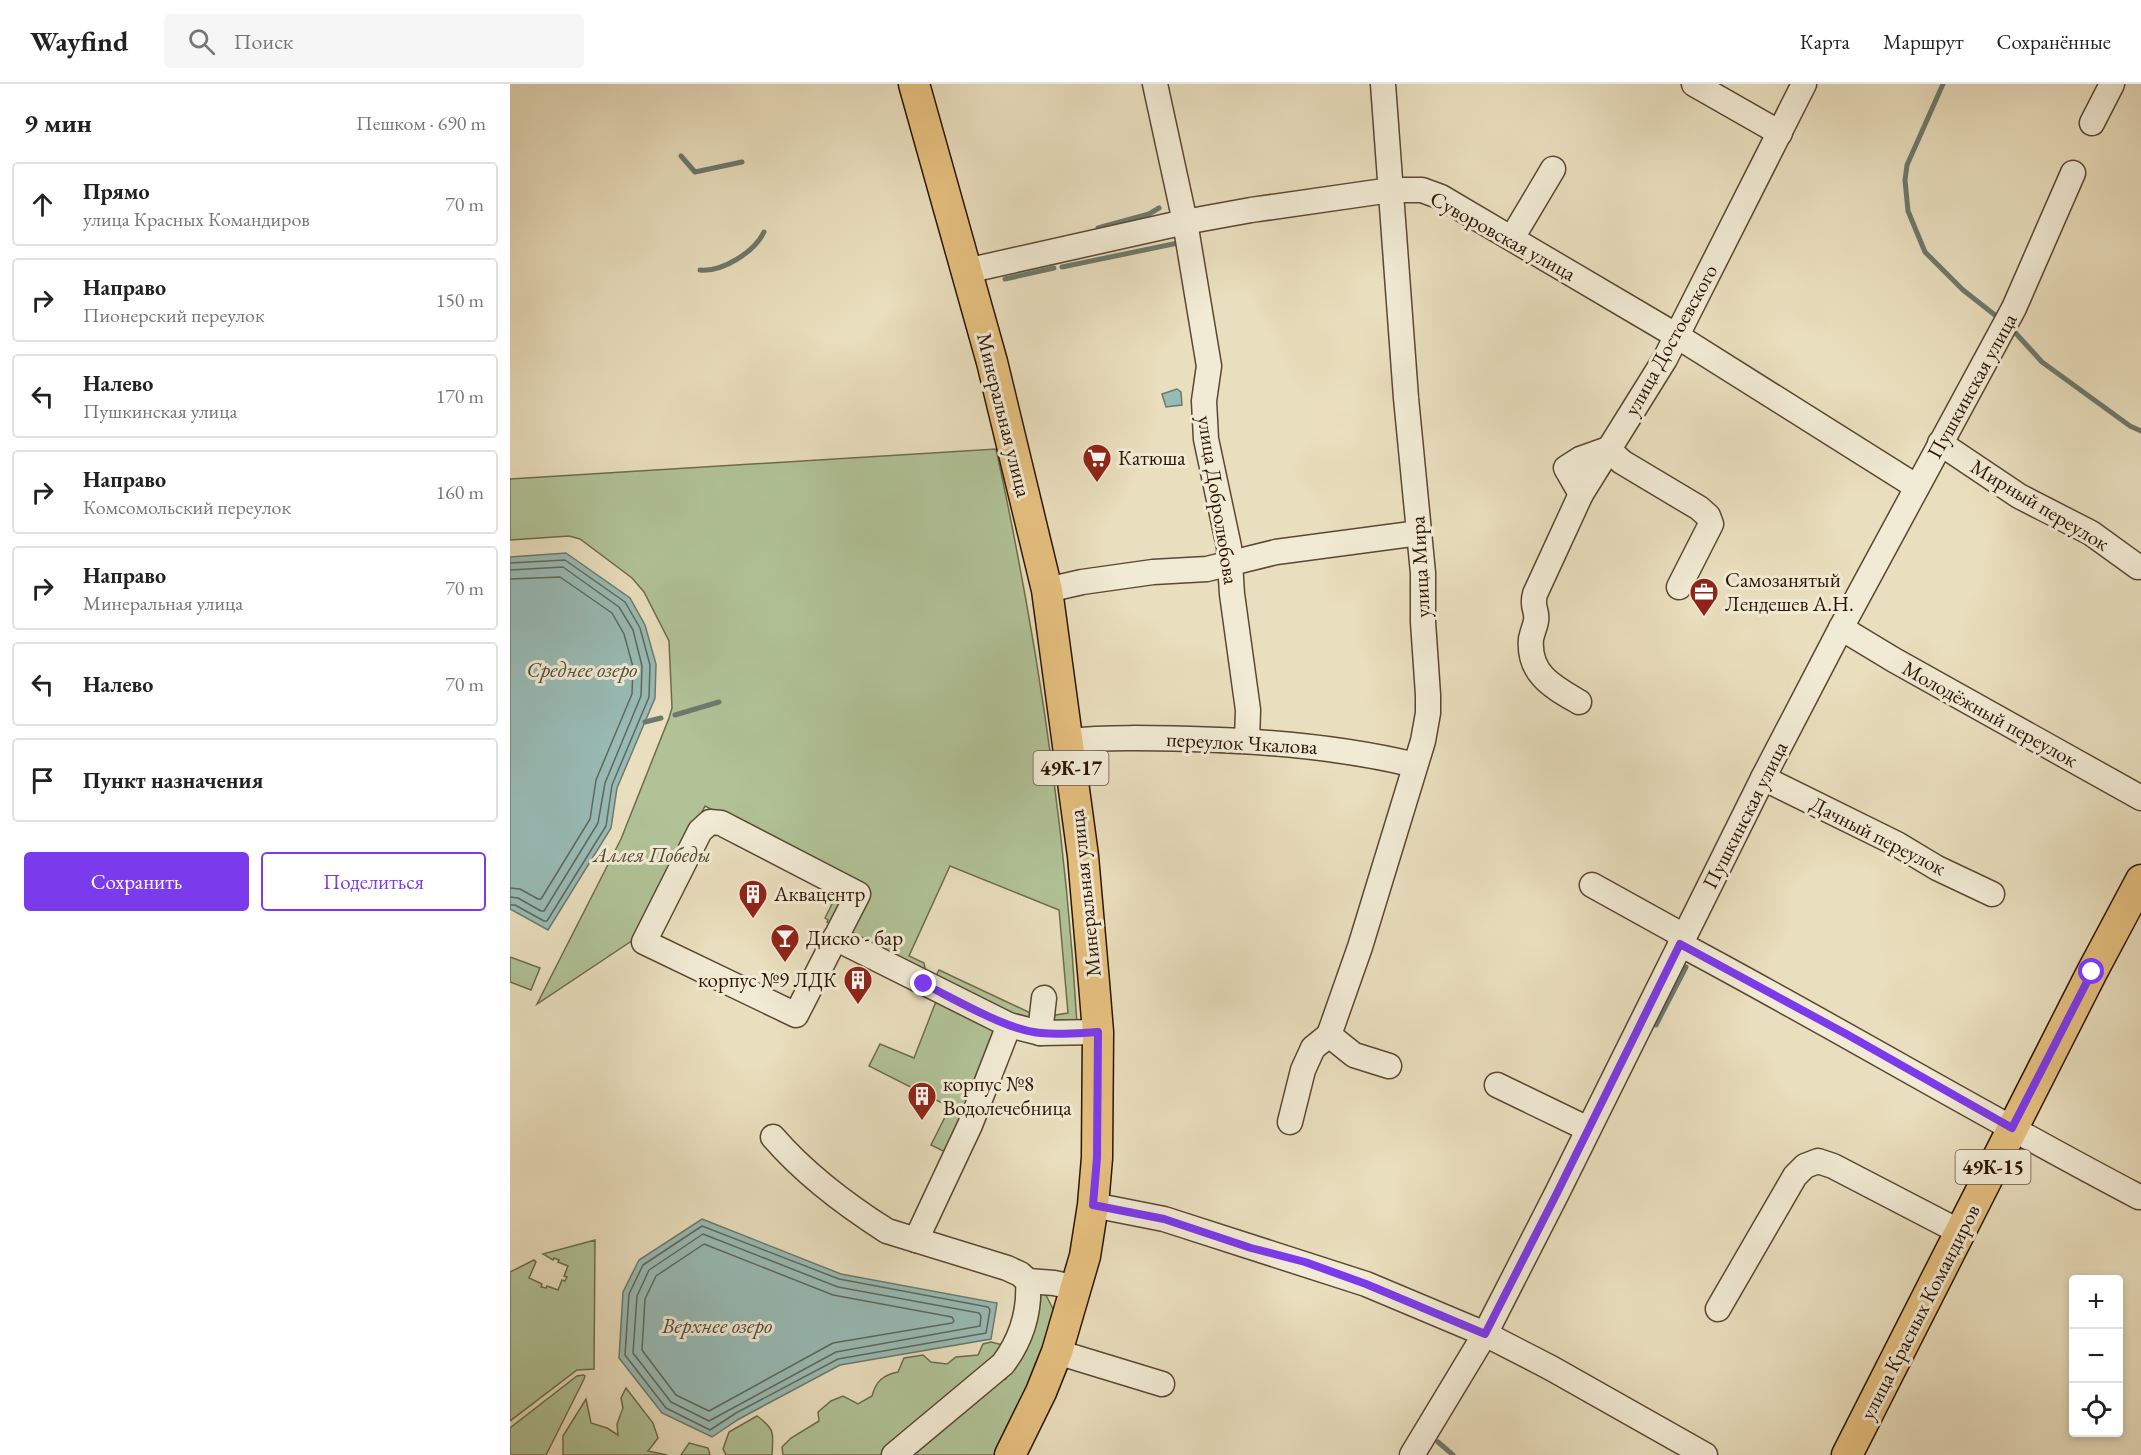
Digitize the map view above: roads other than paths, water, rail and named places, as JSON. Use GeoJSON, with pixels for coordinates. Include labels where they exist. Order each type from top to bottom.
{"type":"FeatureCollection","features":[{"type":"Feature","properties":{"kind":"main road","name":"Минеральная улица"},"geometry":{"type":"LineString","coordinates":[[914,84],[992,362],[1047,590],[1083,856],[1098,1032],[1097,1158],[1085,1256],[1057,1352],[1041,1392],[1010,1455]]}},
{"type":"Feature","properties":{"kind":"main road","name":"улица Красных Командиров"},"geometry":{"type":"LineString","coordinates":[[1847,1455],[2012,1128],[2141,880]]}},
{"type":"Feature","properties":{"kind":"street","name":"улица Добролюбова"},"geometry":{"type":"LineString","coordinates":[[1155,84],[1185,222],[1209,366],[1203,401],[1206,439],[1229,547],[1248,710],[1247,740]]}},
{"type":"Feature","properties":{"kind":"street","name":"улица Мира"},"geometry":{"type":"LineString","coordinates":[[1329,1035],[1360,947],[1423,741],[1428,713],[1423,622],[1424,573],[1406,398],[1383,84]]}},
{"type":"Feature","properties":{"kind":"street"},"geometry":{"type":"LineString","coordinates":[[1694,84],[1780,133]]}},
{"type":"Feature","properties":{"kind":"street","name":"улица Достоевского"},"geometry":{"type":"LineString","coordinates":[[1579,702],[1548,684],[1539,674],[1534,661],[1531,640],[1536,620],[1532,605],[1535,594],[1581,494],[1665,359],[1804,84]]}},
{"type":"Feature","properties":{"kind":"street"},"geometry":{"type":"LineString","coordinates":[[2092,123],[2112,84]]}},
{"type":"Feature","properties":{"kind":"street"},"geometry":{"type":"LineString","coordinates":[[1512,238],[1553,169]]}},
{"type":"Feature","properties":{"kind":"street","name":"Пушкинская улица"},"geometry":{"type":"LineString","coordinates":[[1412,1455],[1485,1334],[1763,778],[1841,628],[2014,308],[2073,173]]}},
{"type":"Feature","properties":{"kind":"street","name":"Суворовская улица"},"geometry":{"type":"LineString","coordinates":[[966,271],[1185,222],[1251,210],[1391,190],[1422,190],[1442,197],[1677,336],[1917,486]]}},
{"type":"Feature","properties":{"kind":"street","name":"Мирный переулок"},"geometry":{"type":"LineString","coordinates":[[1941,443],[2019,496],[2091,533],[2138,567]]}},
{"type":"Feature","properties":{"kind":"street"},"geometry":{"type":"LineString","coordinates":[[1608,449],[1622,462],[1699,508],[1708,516],[1711,524],[1679,587]]}},
{"type":"Feature","properties":{"kind":"street"},"geometry":{"type":"LineString","coordinates":[[1047,590],[1082,582],[1153,572],[1207,569],[1276,552],[1419,533]]}},
{"type":"Feature","properties":{"kind":"street","name":"Молодёжный переулок"},"geometry":{"type":"LineString","coordinates":[[1841,628],[2141,798]]}},
{"type":"Feature","properties":{"kind":"street","name":"переулок Чкалова"},"geometry":{"type":"LineString","coordinates":[[1067,741],[1100,738],[1247,740],[1350,750],[1415,765]]}},
{"type":"Feature","properties":{"kind":"street","name":"Дачный переулок"},"geometry":{"type":"LineString","coordinates":[[1763,778],[1992,894]]}},
{"type":"Feature","properties":{"kind":"street"},"geometry":{"type":"LineString","coordinates":[[710,822],[721,823],[858,894],[835,938],[796,1015],[644,942],[699,831],[710,822]]}},
{"type":"Feature","properties":{"kind":"street"},"geometry":{"type":"LineString","coordinates":[[1592,885],[1682,940],[1848,1035],[2139,1197]]}},
{"type":"Feature","properties":{"kind":"street"},"geometry":{"type":"LineString","coordinates":[[835,938],[1009,1025],[1040,1033],[1098,1032]]}},
{"type":"Feature","properties":{"kind":"street"},"geometry":{"type":"LineString","coordinates":[[1040,1033],[1044,998]]}},
{"type":"Feature","properties":{"kind":"street"},"geometry":{"type":"LineString","coordinates":[[916,1240],[970,1125],[1009,1025]]}},
{"type":"Feature","properties":{"kind":"street"},"geometry":{"type":"LineString","coordinates":[[1290,1122],[1303,1070],[1313,1048],[1329,1035],[1354,1054],[1389,1066]]}},
{"type":"Feature","properties":{"kind":"street"},"geometry":{"type":"LineString","coordinates":[[1497,1085],[1588,1129]]}},
{"type":"Feature","properties":{"kind":"street"},"geometry":{"type":"LineString","coordinates":[[772,1137],[793,1161],[869,1220],[887,1231],[1007,1268],[1028,1281],[1077,1288]]}},
{"type":"Feature","properties":{"kind":"street"},"geometry":{"type":"LineString","coordinates":[[1718,1309],[1795,1176],[1805,1166],[1818,1161],[1833,1166],[1960,1232]]}},
{"type":"Feature","properties":{"kind":"street"},"geometry":{"type":"LineString","coordinates":[[1093,1205],[1164,1219],[1251,1248],[1305,1262],[1366,1284],[1485,1334],[1704,1455]]}},
{"type":"Feature","properties":{"kind":"street"},"geometry":{"type":"LineString","coordinates":[[894,1455],[1003,1364],[1015,1348],[1022,1327],[1029,1299],[1028,1281]]}},
{"type":"Feature","properties":{"kind":"street"},"geometry":{"type":"LineString","coordinates":[[1057,1352],[1162,1384]]}},
{"type":"Feature","properties":{"kind":"water"},"geometry":{"type":"Polygon","coordinates":[[[1177,389],[1181,392],[1182,405],[1166,407],[1162,394],[1177,389]]]}},
{"type":"Feature","properties":{"kind":"water","name":"Среднее озеро"},"geometry":{"type":"Polygon","coordinates":[[[566,553],[630,598],[645,625],[656,664],[655,698],[617,788],[611,828],[548,930],[510,909],[510,557],[566,553]]]}},
{"type":"Feature","properties":{"kind":"water","name":"Верхнее озеро"},"geometry":{"type":"Polygon","coordinates":[[[702,1219],[841,1274],[997,1303],[991,1339],[840,1365],[739,1419],[712,1437],[662,1413],[619,1358],[623,1292],[639,1260],[702,1219]]]}},
{"type":"Feature","properties":{"kind":"waterway"},"geometry":{"type":"LineString","coordinates":[[1943,84],[1907,165],[1905,180],[1908,211],[1925,252],[1963,290],[2000,319]]}},
{"type":"Feature","properties":{"kind":"waterway"},"geometry":{"type":"LineString","coordinates":[[681,156],[695,172],[742,162]]}},
{"type":"Feature","properties":{"kind":"waterway"},"geometry":{"type":"LineString","coordinates":[[1098,228],[1149,214],[1159,208]]}},
{"type":"Feature","properties":{"kind":"waterway"},"geometry":{"type":"LineString","coordinates":[[700,270],[718,268],[737,259],[753,247],[764,232]]}},
{"type":"Feature","properties":{"kind":"waterway"},"geometry":{"type":"LineString","coordinates":[[1062,267],[1178,243]]}},
{"type":"Feature","properties":{"kind":"waterway"},"geometry":{"type":"LineString","coordinates":[[1005,279],[1054,268]]}},
{"type":"Feature","properties":{"kind":"waterway"},"geometry":{"type":"LineString","coordinates":[[2011,328],[2042,362],[2130,426],[2141,431]]}},
{"type":"Feature","properties":{"kind":"waterway"},"geometry":{"type":"LineString","coordinates":[[675,715],[719,702]]}},
{"type":"Feature","properties":{"kind":"waterway"},"geometry":{"type":"LineString","coordinates":[[645,722],[661,718]]}},
{"type":"Feature","properties":{"kind":"waterway"},"geometry":{"type":"LineString","coordinates":[[1656,1025],[1686,967]]}},
{"type":"Feature","properties":{"kind":"waterway"},"geometry":{"type":"LineString","coordinates":[[1438,1442],[1453,1455]]}},
{"type":"Feature","properties":{"kind":"place","name":"Катюша"},"geometry":{"type":"Point","coordinates":[1097,484]}},
{"type":"Feature","properties":{"kind":"place","name":"Самозанятый Лендешев А.Н."},"geometry":{"type":"Point","coordinates":[1704,618]}},
{"type":"Feature","properties":{"kind":"place","name":"Аквацентр"},"geometry":{"type":"Point","coordinates":[753,920]}},
{"type":"Feature","properties":{"kind":"place","name":"Диско - бар"},"geometry":{"type":"Point","coordinates":[785,964]}},
{"type":"Feature","properties":{"kind":"place","name":"корпус №9 ЛДК"},"geometry":{"type":"Point","coordinates":[858,1006]}},
{"type":"Feature","properties":{"kind":"place","name":"корпус №8 Водолечебница"},"geometry":{"type":"Point","coordinates":[922,1122]}},
{"type":"Feature","properties":{"kind":"park label","name":"Аллея Победы"},"geometry":{"type":"Point","coordinates":[652,855]}}]}
